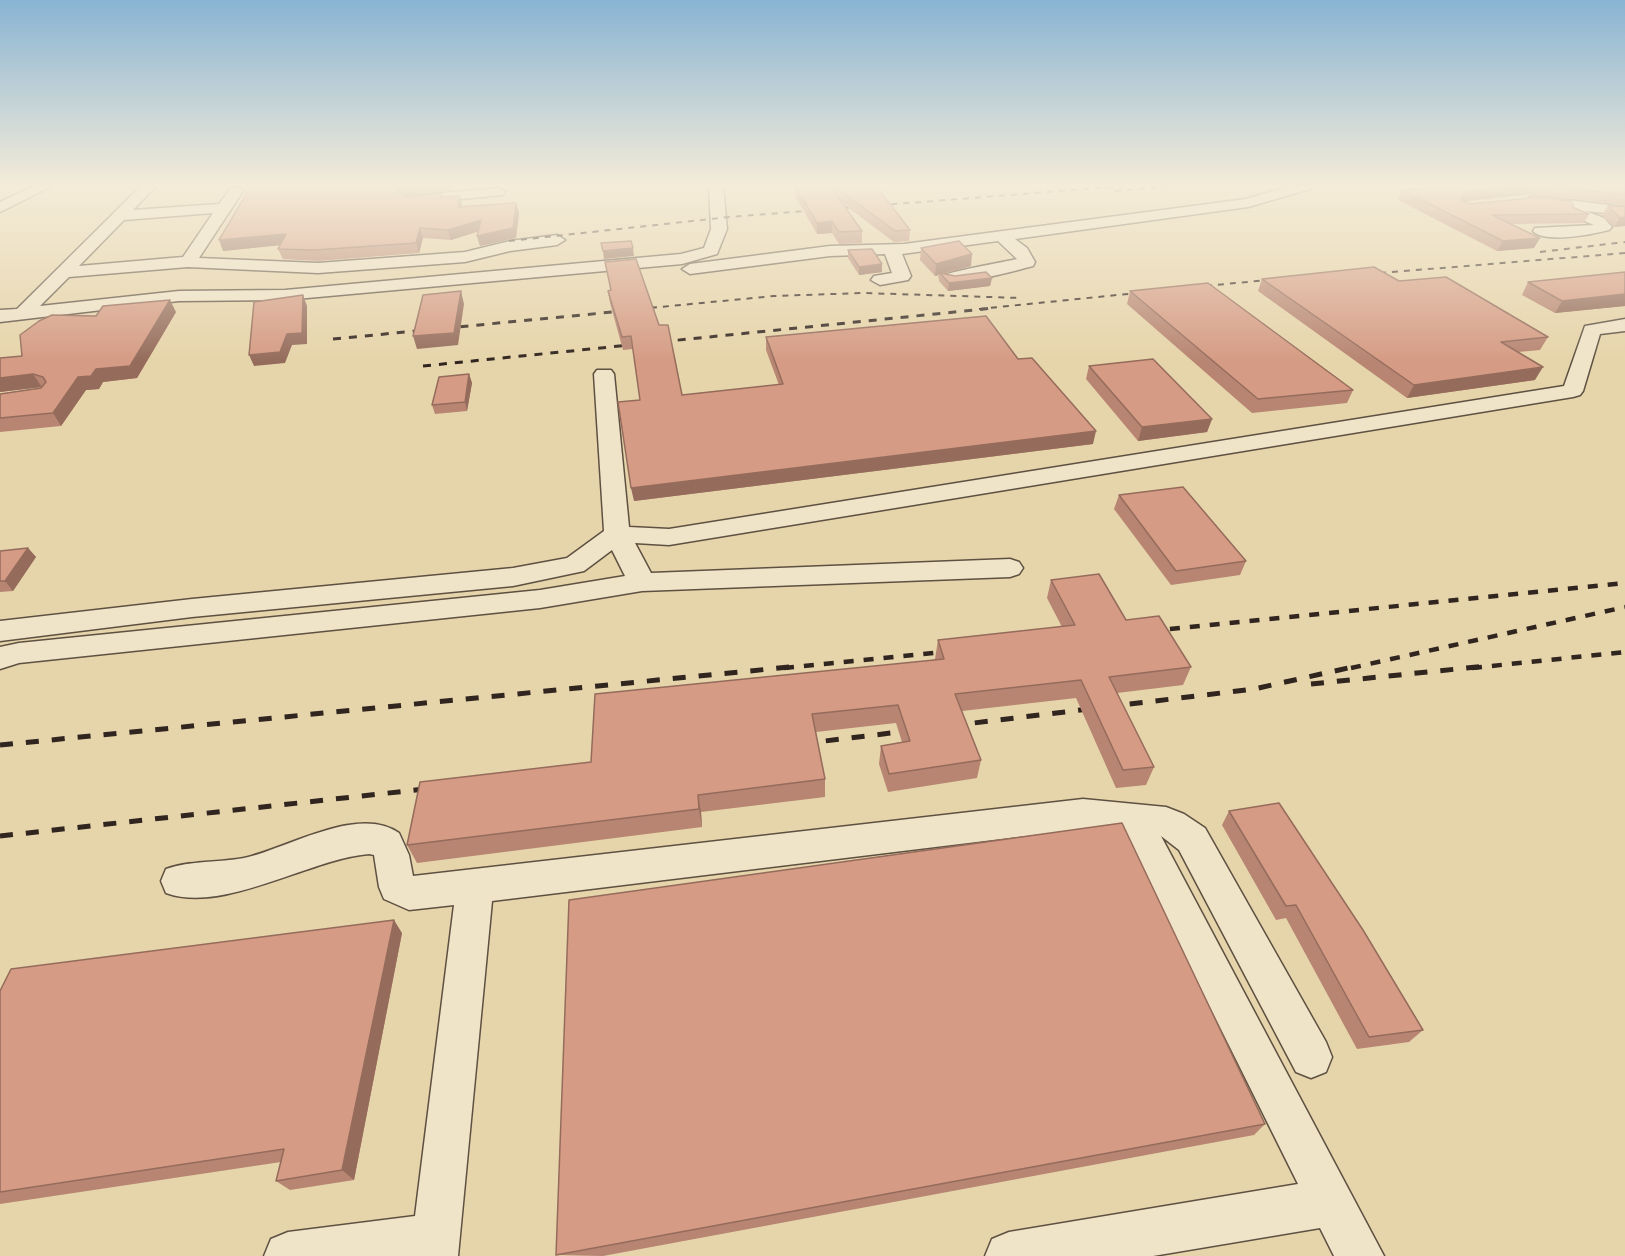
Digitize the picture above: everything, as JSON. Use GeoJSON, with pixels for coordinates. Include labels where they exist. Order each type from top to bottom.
{"type":"FeatureCollection","features":[{"type":"Feature","properties":{"kind":"street"},"geometry":{"type":"LineString","coordinates":[[23,313],[90,245]]}},
{"type":"Feature","properties":{"kind":"street"},"geometry":{"type":"LineString","coordinates":[[188,262],[200,245]]}},
{"type":"Feature","properties":{"kind":"street"},"geometry":{"type":"LineString","coordinates":[[63,272],[188,262],[318,268],[465,257],[521,245]]}},
{"type":"Feature","properties":{"kind":"street"},"geometry":{"type":"LineString","coordinates":[[711,251],[713,245]]}},
{"type":"Feature","properties":{"kind":"street"},"geometry":{"type":"LineString","coordinates":[[0,316],[179,296],[224,294],[240,302],[254,305],[292,305],[355,295],[380,286],[665,261],[711,251],[827,245]]}},
{"type":"Feature","properties":{"kind":"street"},"geometry":{"type":"LineString","coordinates":[[592,284],[606,277],[631,273],[703,267],[870,245]]}},
{"type":"Feature","properties":{"kind":"street"},"geometry":{"type":"LineString","coordinates":[[879,280],[902,276],[893,258],[892,245]]}},
{"type":"Feature","properties":{"kind":"street"},"geometry":{"type":"LineString","coordinates":[[946,277],[977,274],[1027,262],[1021,251],[1012,245]]}},
{"type":"Feature","properties":{"kind":"street"},"geometry":{"type":"LineString","coordinates":[[0,631],[192,608],[513,577],[574,565],[617,534],[669,537],[1574,391],[1592,330],[1625,324]]}},
{"type":"Feature","properties":{"kind":"street"},"geometry":{"type":"LineString","coordinates":[[604,374],[617,534],[642,582]]}},
{"type":"Feature","properties":{"kind":"street"},"geometry":{"type":"LineString","coordinates":[[0,658],[19,653],[540,598],[642,582],[1010,568]]}},
{"type":"Feature","properties":{"kind":"street"},"geometry":{"type":"LineString","coordinates":[[179,881],[244,874],[328,846],[369,838],[383,841],[390,850],[397,887],[410,893],[1083,814],[1135,821],[1164,819],[1177,825],[1192,839],[1311,1056]]}},
{"type":"Feature","properties":{"kind":"street"},"geometry":{"type":"LineString","coordinates":[[1135,821],[1360,1256]]}},
{"type":"Feature","properties":{"kind":"street"},"geometry":{"type":"LineString","coordinates":[[288,1256],[435,1247],[475,886]]}},
{"type":"Feature","properties":{"kind":"street"},"geometry":{"type":"LineString","coordinates":[[1009,1256],[1332,1202]]}},
{"type":"Feature","properties":{"kind":"building"},"geometry":{"type":"Polygon","coordinates":[[[280,245],[392,245],[314,250],[278,249],[280,245]]]}},
{"type":"Feature","properties":{"kind":"building"},"geometry":{"type":"Polygon","coordinates":[[[601,245],[632,245],[633,248],[603,251],[601,245]]]}},
{"type":"Feature","properties":{"kind":"building"},"geometry":{"type":"Polygon","coordinates":[[[939,245],[963,245],[972,254],[936,264],[921,248],[939,245]]]}},
{"type":"Feature","properties":{"kind":"building"},"geometry":{"type":"Polygon","coordinates":[[[872,249],[882,264],[859,267],[848,250],[872,249]]]}},
{"type":"Feature","properties":{"kind":"building"},"geometry":{"type":"Polygon","coordinates":[[[636,259],[659,325],[668,325],[682,395],[783,384],[766,337],[986,316],[1018,359],[1032,358],[1096,431],[631,488],[618,402],[640,400],[631,336],[622,337],[608,291],[611,290],[605,262],[636,259]]]}},
{"type":"Feature","properties":{"kind":"building"},"geometry":{"type":"Polygon","coordinates":[[[1374,267],[1399,281],[1446,277],[1548,337],[1501,342],[1543,367],[1414,385],[1262,279],[1374,267]]]}},
{"type":"Feature","properties":{"kind":"building"},"geometry":{"type":"Polygon","coordinates":[[[986,272],[992,278],[949,283],[940,273],[955,276],[986,272]]]}},
{"type":"Feature","properties":{"kind":"building"},"geometry":{"type":"Polygon","coordinates":[[[1625,272],[1625,294],[1562,301],[1528,282],[1625,272]]]}},
{"type":"Feature","properties":{"kind":"building"},"geometry":{"type":"Polygon","coordinates":[[[1208,283],[1353,390],[1258,399],[1130,291],[1208,283]]]}},
{"type":"Feature","properties":{"kind":"building"},"geometry":{"type":"Polygon","coordinates":[[[461,291],[454,333],[413,336],[423,295],[461,291]]]}},
{"type":"Feature","properties":{"kind":"building"},"geometry":{"type":"Polygon","coordinates":[[[303,295],[302,333],[287,334],[280,352],[249,355],[254,302],[303,295]]]}},
{"type":"Feature","properties":{"kind":"building"},"geometry":{"type":"Polygon","coordinates":[[[170,300],[130,366],[96,369],[91,376],[78,377],[53,413],[0,418],[0,394],[41,388],[46,382],[43,377],[33,374],[0,378],[0,358],[22,356],[20,335],[39,321],[52,315],[96,316],[103,306],[170,300]]]}},
{"type":"Feature","properties":{"kind":"building"},"geometry":{"type":"Polygon","coordinates":[[[1153,359],[1212,419],[1142,427],[1089,366],[1153,359]]]}},
{"type":"Feature","properties":{"kind":"building"},"geometry":{"type":"Polygon","coordinates":[[[469,374],[465,402],[432,405],[439,377],[469,374]]]}},
{"type":"Feature","properties":{"kind":"building"},"geometry":{"type":"Polygon","coordinates":[[[1183,487],[1246,561],[1176,571],[1119,495],[1183,487]]]}},
{"type":"Feature","properties":{"kind":"building"},"geometry":{"type":"Polygon","coordinates":[[[28,548],[5,581],[0,581],[0,551],[28,548]]]}},
{"type":"Feature","properties":{"kind":"building"},"geometry":{"type":"Polygon","coordinates":[[[1099,574],[1126,620],[1159,616],[1191,667],[1109,677],[1154,767],[1123,770],[1081,680],[955,694],[981,760],[889,774],[881,746],[910,741],[898,705],[812,714],[825,779],[698,795],[699,809],[407,845],[420,782],[591,762],[595,694],[944,659],[938,640],[1075,625],[1051,580],[1099,574]]]}},
{"type":"Feature","properties":{"kind":"building"},"geometry":{"type":"Polygon","coordinates":[[[1279,803],[1363,930],[1423,1030],[1369,1037],[1296,905],[1286,906],[1229,811],[1279,803]]]}},
{"type":"Feature","properties":{"kind":"building"},"geometry":{"type":"Polygon","coordinates":[[[1122,823],[1265,1124],[556,1255],[569,900],[1122,823]]]}},
{"type":"Feature","properties":{"kind":"building"},"geometry":{"type":"Polygon","coordinates":[[[394,920],[342,1170],[276,1181],[284,1149],[0,1192],[0,991],[11,969],[394,920]]]}},
{"type":"Feature","properties":{"kind":"railway"},"geometry":{"type":"LineString","coordinates":[[1540,252],[1603,245]]}},
{"type":"Feature","properties":{"kind":"railway"},"geometry":{"type":"LineString","coordinates":[[1368,274],[1625,253]]}},
{"type":"Feature","properties":{"kind":"railway"},"geometry":{"type":"LineString","coordinates":[[1194,287],[1278,279]]}},
{"type":"Feature","properties":{"kind":"railway"},"geometry":{"type":"LineString","coordinates":[[979,309],[1147,292]]}},
{"type":"Feature","properties":{"kind":"railway"},"geometry":{"type":"LineString","coordinates":[[639,309],[774,296],[863,293],[1022,298]]}},
{"type":"Feature","properties":{"kind":"railway"},"geometry":{"type":"LineString","coordinates":[[333,339],[654,308]]}},
{"type":"Feature","properties":{"kind":"railway"},"geometry":{"type":"LineString","coordinates":[[423,366],[994,308]]}},
{"type":"Feature","properties":{"kind":"railway"},"geometry":{"type":"LineString","coordinates":[[1150,631],[1625,583]]}},
{"type":"Feature","properties":{"kind":"railway"},"geometry":{"type":"LineString","coordinates":[[1351,668],[1625,607]]}},
{"type":"Feature","properties":{"kind":"railway"},"geometry":{"type":"LineString","coordinates":[[784,668],[953,651]]}},
{"type":"Feature","properties":{"kind":"railway"},"geometry":{"type":"LineString","coordinates":[[1472,668],[1625,652]]}},
{"type":"Feature","properties":{"kind":"railway"},"geometry":{"type":"LineString","coordinates":[[0,745],[800,666]]}},
{"type":"Feature","properties":{"kind":"railway"},"geometry":{"type":"LineString","coordinates":[[949,726],[1254,689],[1357,666]]}},
{"type":"Feature","properties":{"kind":"railway"},"geometry":{"type":"LineString","coordinates":[[1311,684],[1486,666]]}},
{"type":"Feature","properties":{"kind":"railway"},"geometry":{"type":"LineString","coordinates":[[800,744],[916,730]]}},
{"type":"Feature","properties":{"kind":"railway"},"geometry":{"type":"LineString","coordinates":[[0,836],[434,788]]}}]}
